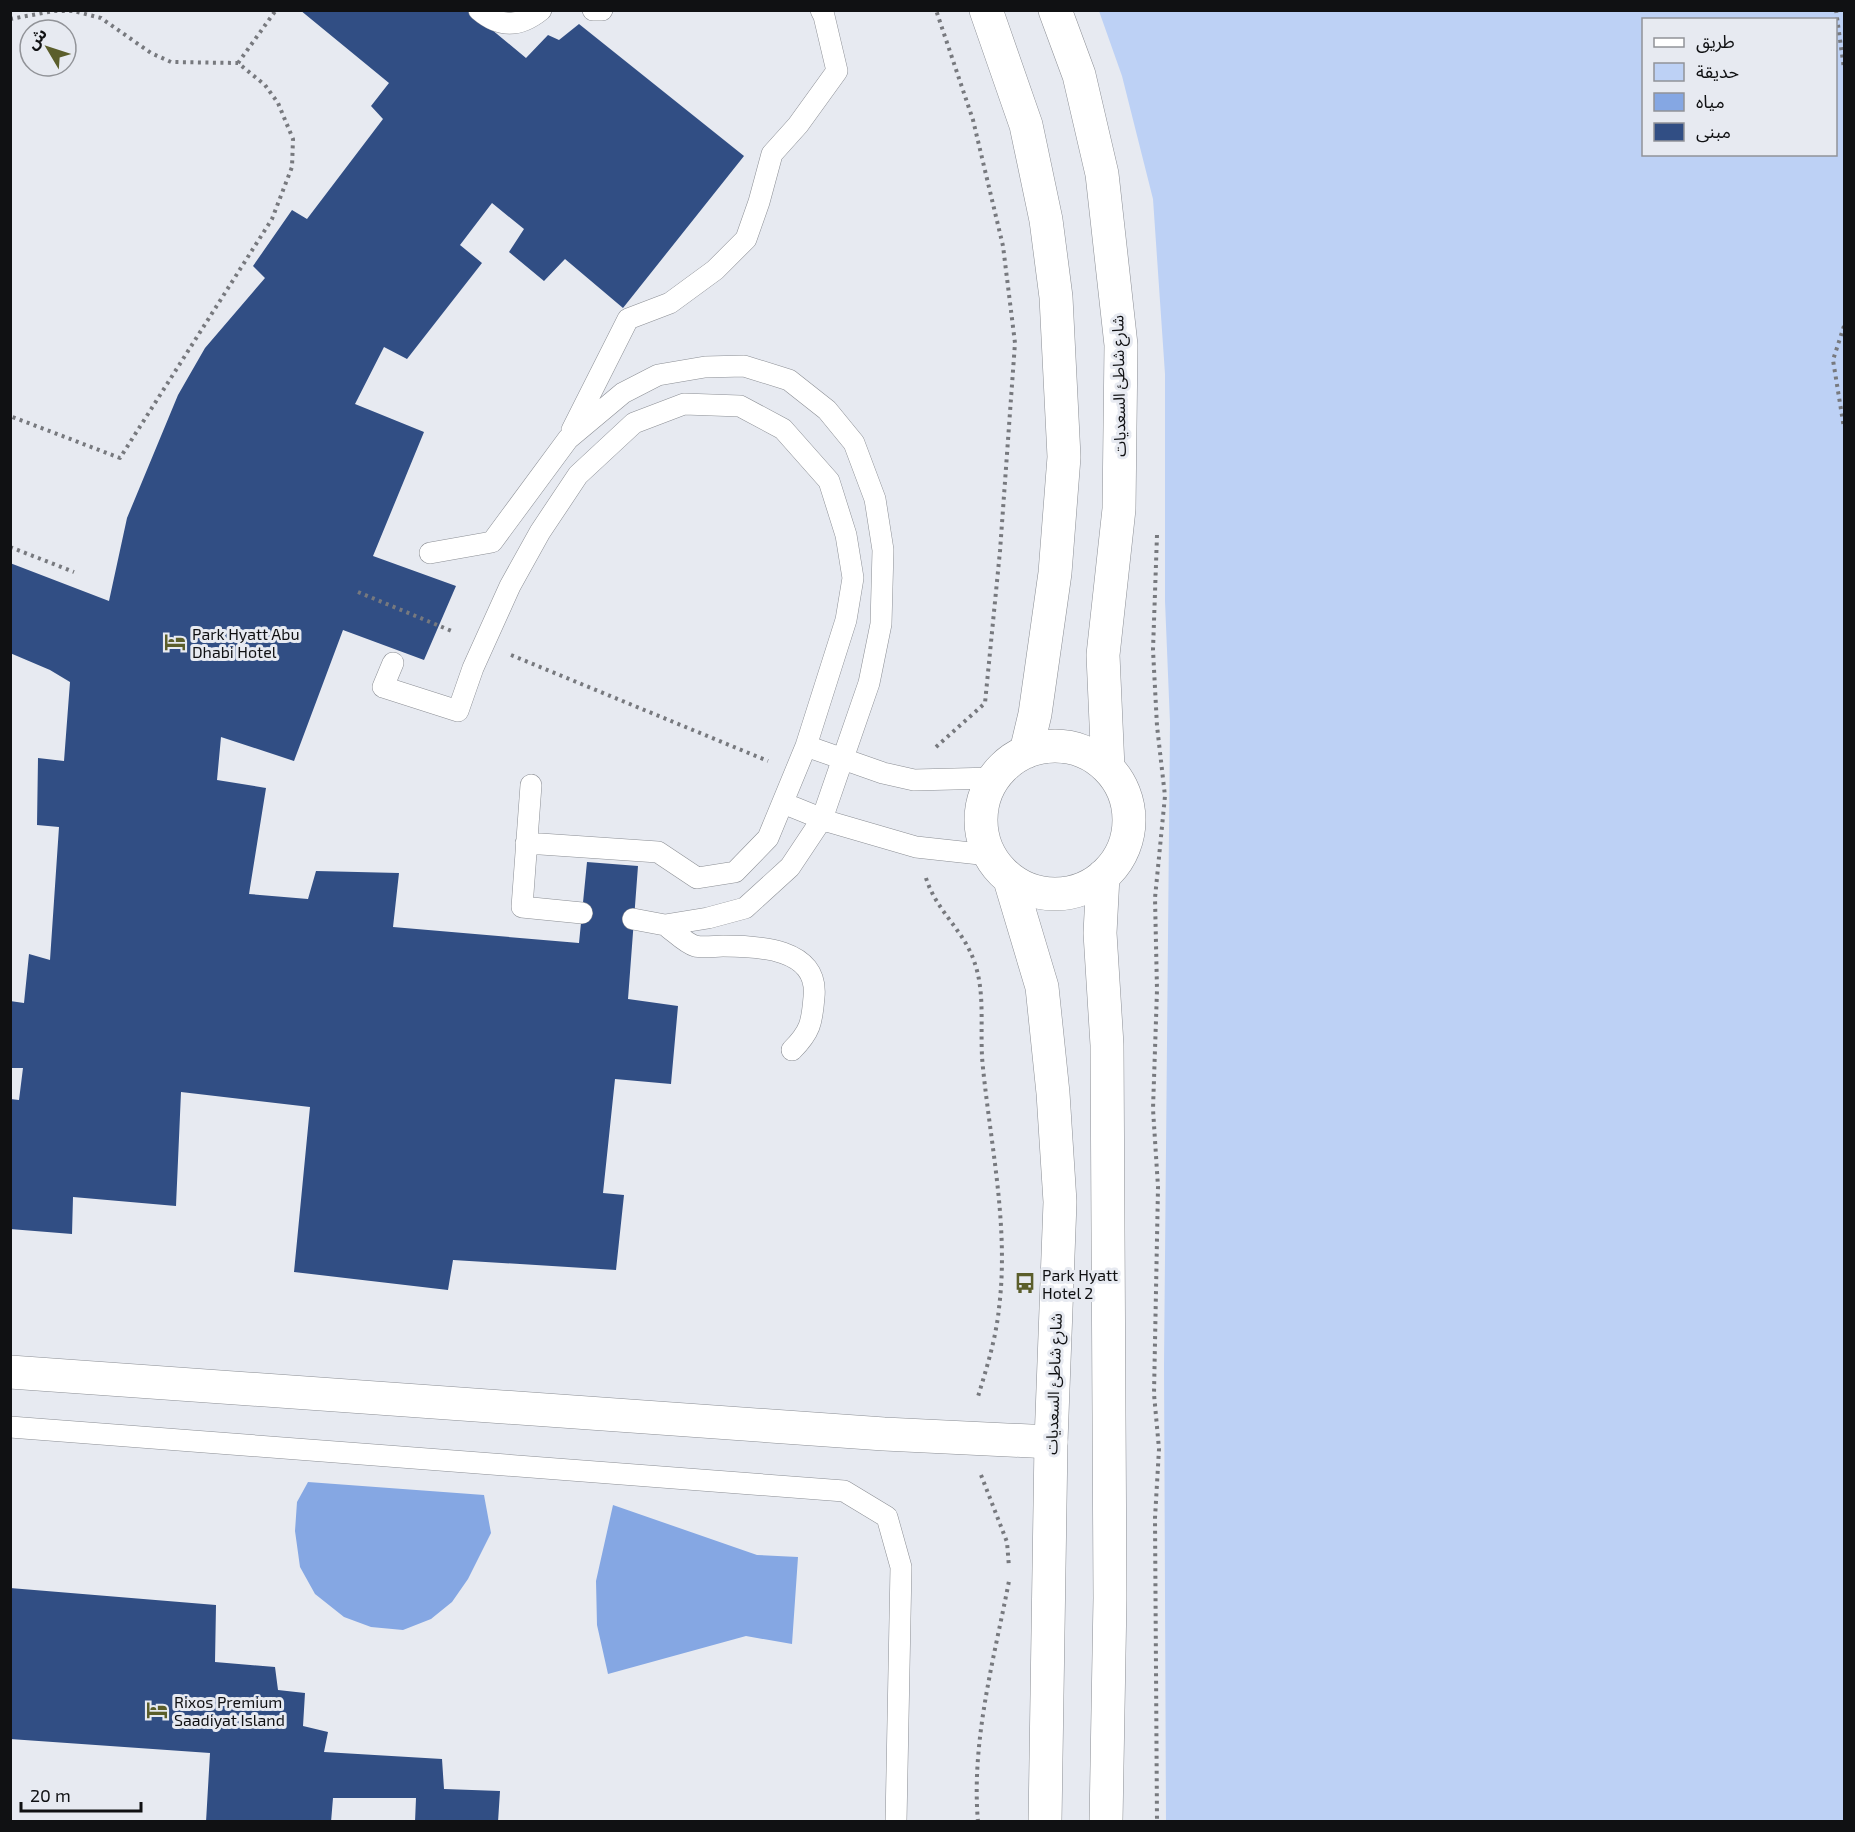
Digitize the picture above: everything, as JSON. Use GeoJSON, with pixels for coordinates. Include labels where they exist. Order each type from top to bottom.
{"type":"FeatureCollection","features":[{"type":"Feature","properties":{"kind":"street"},"geometry":{"type":"LineString","coordinates":[[986,10],[1026,125],[1046,220],[1056,297],[1064,457],[1055,573],[1035,714],[1026,752]]}},
{"type":"Feature","properties":{"kind":"street","name":"شارع شاطئ السعديات"},"geometry":{"type":"LineString","coordinates":[[1055,10],[1079,75],[1102,174],[1121,345],[1119,509],[1103,655],[1108,768]]}},
{"type":"Feature","properties":{"kind":"street"},"geometry":{"type":"LineString","coordinates":[[1048,747],[1070,748],[1090,755],[1108,768],[1122,788],[1128,811],[1127,835],[1119,858],[1103,876],[1082,890],[1057,895],[1032,891],[1000,867],[982,836],[981,816],[985,796],[994,778],[1008,762],[1026,752],[1048,747]]}},
{"type":"Feature","properties":{"kind":"street","name":"شارع شاطئ السعديات"},"geometry":{"type":"LineString","coordinates":[[1000,867],[1042,987],[1053,1093],[1060,1202],[1051,1442],[1045,1821]]}},
{"type":"Feature","properties":{"kind":"street"},"geometry":{"type":"LineString","coordinates":[[1103,876],[1100,933],[1107,1045],[1110,1598],[1106,1821]]}},
{"type":"Feature","properties":{"kind":"street"},"geometry":{"type":"LineString","coordinates":[[10,1372],[837,1430],[1051,1442]]}},
{"type":"Feature","properties":{"kind":"lane"},"geometry":{"type":"LineString","coordinates":[[479,10],[493,21],[510,25],[527,21],[541,10]]}},
{"type":"Feature","properties":{"kind":"lane"},"geometry":{"type":"LineString","coordinates":[[593,10],[602,10]]}},
{"type":"Feature","properties":{"kind":"lane"},"geometry":{"type":"LineString","coordinates":[[430,553],[492,542],[568,439],[628,320],[670,303],[715,270],[746,239],[772,154],[798,125],[837,72],[824,16],[820,10]]}},
{"type":"Feature","properties":{"kind":"lane"},"geometry":{"type":"LineString","coordinates":[[568,439],[623,393],[658,375],[705,367],[744,366],[789,380],[827,410],[854,443],[875,499],[883,550],[881,624],[869,683],[822,819],[790,867],[745,908],[708,918],[665,925],[633,919]]}},
{"type":"Feature","properties":{"kind":"lane"},"geometry":{"type":"LineString","coordinates":[[393,663],[383,687],[458,711],[510,586],[540,532],[578,475],[634,423],[684,404],[740,406],[783,429],[829,481],[846,535],[852,579],[846,620],[806,746],[768,838],[735,872],[697,878],[658,852],[526,843]]}},
{"type":"Feature","properties":{"kind":"lane"},"geometry":{"type":"LineString","coordinates":[[806,746],[914,780],[994,778]]}},
{"type":"Feature","properties":{"kind":"lane"},"geometry":{"type":"LineString","coordinates":[[531,785],[522,907],[582,913]]}},
{"type":"Feature","properties":{"kind":"lane"},"geometry":{"type":"LineString","coordinates":[[783,803],[822,819],[916,847],[1000,867]]}},
{"type":"Feature","properties":{"kind":"lane"},"geometry":{"type":"LineString","coordinates":[[665,925],[694,946],[749,946],[790,954],[806,967],[815,988],[812,1016],[807,1035],[792,1050]]}},
{"type":"Feature","properties":{"kind":"lane"},"geometry":{"type":"LineString","coordinates":[[10,1427],[844,1491],[887,1517],[901,1567],[896,1821]]}},
{"type":"Feature","properties":{"kind":"path"},"geometry":{"type":"LineString","coordinates":[[238,63],[276,10]]}},
{"type":"Feature","properties":{"kind":"path"},"geometry":{"type":"LineString","coordinates":[[10,19],[54,11],[74,11],[101,18],[151,53],[171,62],[238,63],[265,85],[278,102],[293,139],[292,166],[272,219],[120,458],[10,416]]}},
{"type":"Feature","properties":{"kind":"path"},"geometry":{"type":"LineString","coordinates":[[1837,22],[1840,57],[1845,69]]}},
{"type":"Feature","properties":{"kind":"path"},"geometry":{"type":"LineString","coordinates":[[1845,327],[1833,360],[1845,428]]}},
{"type":"Feature","properties":{"kind":"path"},"geometry":{"type":"LineString","coordinates":[[1157,532],[1153,650],[1156,726],[1165,796],[1155,898],[1157,990],[1153,1108],[1158,1187],[1154,1394],[1159,1449],[1155,1518],[1157,1821]]}},
{"type":"Feature","properties":{"kind":"path"},"geometry":{"type":"LineString","coordinates":[[10,547],[74,572]]}},
{"type":"Feature","properties":{"kind":"path"},"geometry":{"type":"LineString","coordinates":[[358,592],[795,773]]}},
{"type":"Feature","properties":{"kind":"green space"},"geometry":{"type":"Polygon","coordinates":[[[1099,11],[1844,11],[1844,1821],[1166,1821],[1164,1365],[1170,723],[1165,601],[1165,374],[1153,199],[1122,76],[1099,11]]]}},
{"type":"Feature","properties":{"kind":"water"},"geometry":{"type":"Polygon","coordinates":[[[308,1482],[484,1495],[491,1533],[468,1579],[452,1602],[431,1619],[403,1630],[371,1627],[344,1617],[315,1594],[300,1567],[295,1531],[297,1502],[308,1482]]]}},
{"type":"Feature","properties":{"kind":"water"},"geometry":{"type":"Polygon","coordinates":[[[613,1505],[757,1555],[798,1557],[792,1644],[746,1636],[608,1674],[597,1625],[596,1581],[613,1505]]]}},
{"type":"Feature","properties":{"kind":"building","name":"Park Hyatt Abu Dhabi Hotel"},"geometry":{"type":"Polygon","coordinates":[[[300,10],[468,10],[526,58],[548,35],[559,40],[579,24],[744,156],[623,308],[565,259],[544,281],[509,252],[524,229],[492,203],[460,245],[482,263],[407,359],[384,347],[355,404],[424,432],[373,556],[456,586],[424,660],[343,630],[294,761],[221,737],[217,780],[266,788],[249,894],[308,899],[316,871],[399,873],[393,927],[579,943],[587,862],[638,866],[628,999],[678,1006],[671,1084],[615,1079],[603,1193],[624,1195],[616,1270],[453,1260],[448,1290],[294,1272],[310,1107],[181,1092],[176,1206],[73,1197],[72,1234],[10,1229],[10,1099],[19,1100],[23,1068],[10,1068],[10,1001],[24,1003],[29,954],[50,960],[59,827],[37,825],[38,758],[64,761],[70,682],[50,670],[10,653],[10,563],[109,601],[127,518],[178,395],[205,348],[265,278],[253,266],[292,210],[307,219],[383,119],[371,106],[389,83],[300,10]]]}},
{"type":"Feature","properties":{"kind":"building","name":"Rixos Premium Saadiyat Island"},"geometry":{"type":"Polygon","coordinates":[[[10,1588],[216,1605],[215,1662],[275,1667],[278,1690],[305,1693],[303,1726],[328,1732],[324,1752],[442,1759],[444,1789],[500,1791],[498,1822],[415,1822],[416,1798],[333,1798],[331,1822],[206,1822],[210,1753],[10,1739],[10,1588]]]}},
{"type":"Feature","properties":{"kind":"place","name":"Park Hyatt Abu Dhabi Hotel"},"geometry":{"type":"Point","coordinates":[175,642]}},
{"type":"Feature","properties":{"kind":"place","name":"Park Hyatt Hotel 2"},"geometry":{"type":"Point","coordinates":[1025,1283]}},
{"type":"Feature","properties":{"kind":"place","name":"Rixos Premium Saadiyat Island"},"geometry":{"type":"Point","coordinates":[157,1710]}}]}
